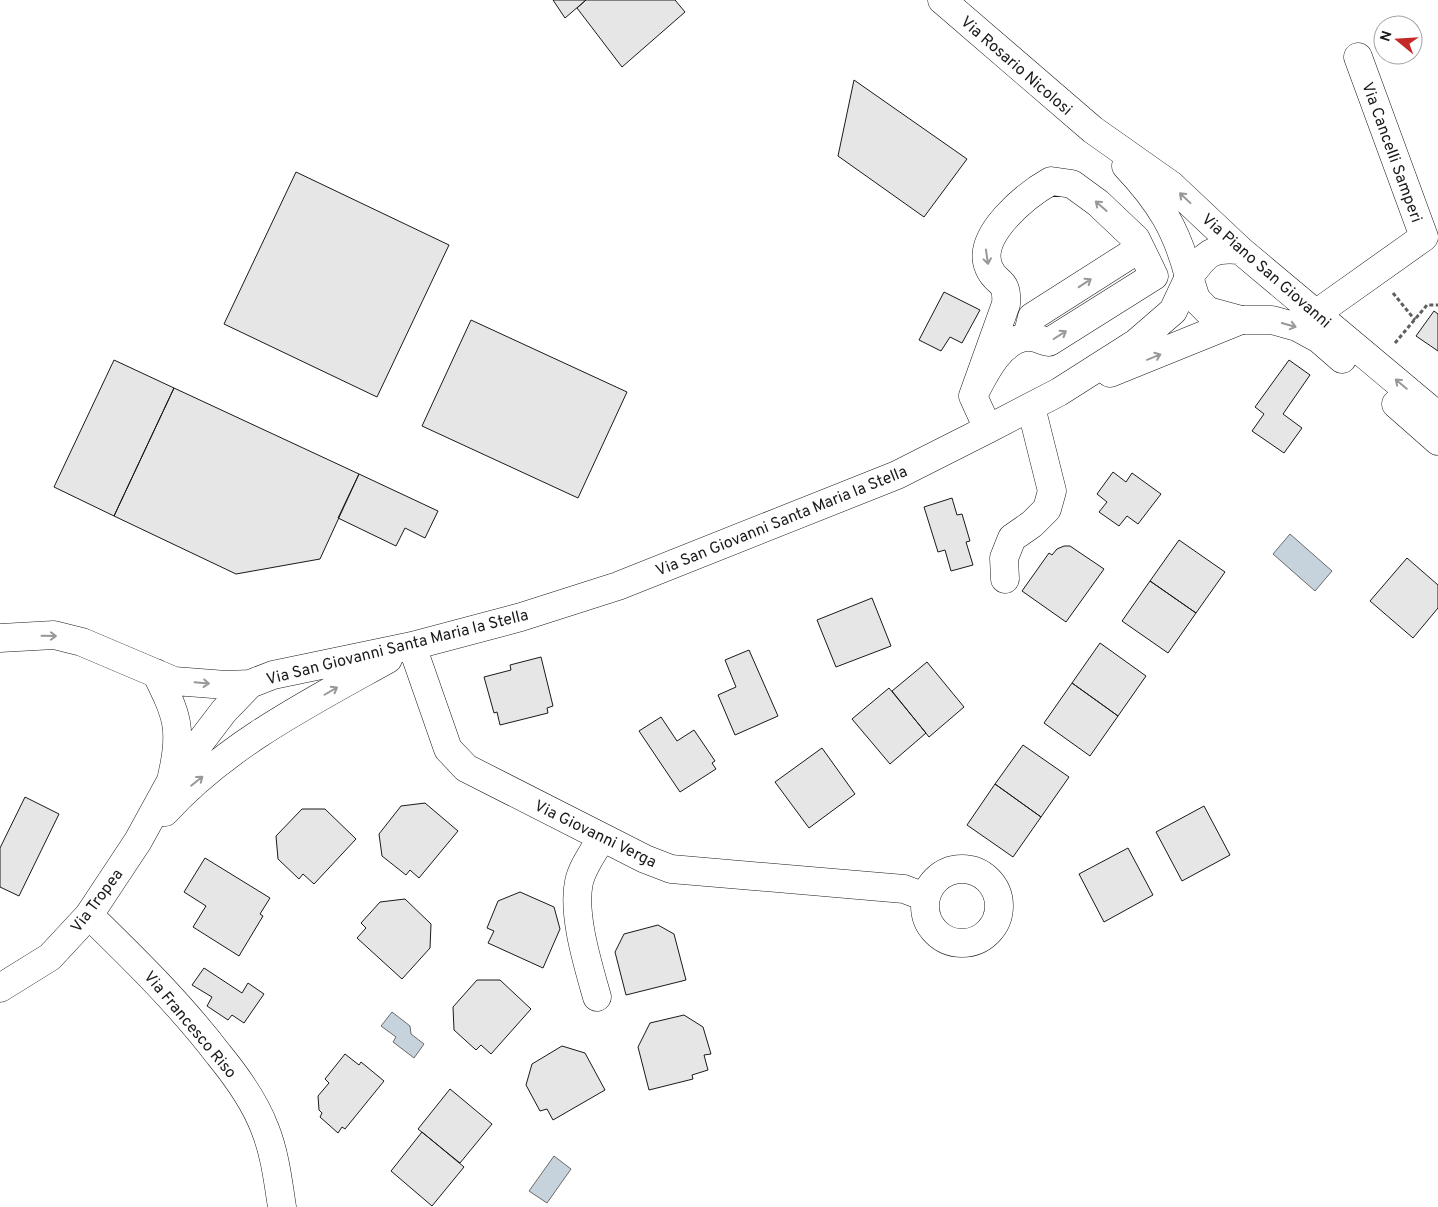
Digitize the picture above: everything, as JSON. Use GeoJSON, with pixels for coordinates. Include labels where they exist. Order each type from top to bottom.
{"type":"FeatureCollection","features":[{"type":"Feature","properties":{"kind":"street","name":"Via Rosario Nicolosi"},"geometry":{"type":"LineString","coordinates":[[942,0],[1093,130]]}},
{"type":"Feature","properties":{"kind":"street","name":"Via Cancelli Samperi"},"geometry":{"type":"LineString","coordinates":[[1316,313],[1424,237],[1358,57]]}},
{"type":"Feature","properties":{"kind":"street","name":"Via Piano San Giovanni"},"geometry":{"type":"LineString","coordinates":[[1093,130],[1171,185],[1240,250],[1438,416]]}},
{"type":"Feature","properties":{"kind":"street"},"geometry":{"type":"LineString","coordinates":[[1093,130],[1138,178],[1163,210],[1182,246],[1196,299],[1208,311],[1241,320]]}},
{"type":"Feature","properties":{"kind":"street"},"geometry":{"type":"LineString","coordinates":[[973,396],[989,366],[1005,347],[1026,337],[1032,317],[1134,252],[1136,239],[1098,203],[1072,184],[1051,181],[1033,191],[996,230],[986,246],[986,258],[990,270],[1001,280],[1007,291],[973,396],[988,429]]}},
{"type":"Feature","properties":{"kind":"street"},"geometry":{"type":"LineString","coordinates":[[1059,392],[1136,343],[1172,311],[1189,277],[1206,255],[1221,248],[1240,250]]}},
{"type":"Feature","properties":{"kind":"street","name":"Via Piano San Giovanni"},"geometry":{"type":"LineString","coordinates":[[1241,320],[1272,320],[1297,327],[1319,339],[1438,441]]}},
{"type":"Feature","properties":{"kind":"street"},"geometry":{"type":"LineString","coordinates":[[1059,392],[1156,356],[1241,320]]}},
{"type":"Feature","properties":{"kind":"street","name":"Via San Giovanni Santa Maria la Stella"},"geometry":{"type":"LineString","coordinates":[[0,638],[54,635],[82,642],[174,681],[226,685],[250,684],[273,674],[412,646],[521,617],[618,586],[897,475],[1059,392]]}},
{"type":"Feature","properties":{"kind":"street"},"geometry":{"type":"LineString","coordinates":[[1005,579],[1004,558],[1012,538],[1032,524],[1047,509],[1052,491],[1031,406]]}},
{"type":"Feature","properties":{"kind":"street"},"geometry":{"type":"LineString","coordinates":[[138,841],[183,792],[247,740],[412,646]]}},
{"type":"Feature","properties":{"kind":"street","name":"Via Giovanni Verga"},"geometry":{"type":"LineString","coordinates":[[412,646],[448,749],[466,768],[602,837],[671,869],[904,889],[925,898]]}},
{"type":"Feature","properties":{"kind":"street"},"geometry":{"type":"LineString","coordinates":[[156,673],[171,702],[178,730],[179,747],[172,779]]}},
{"type":"Feature","properties":{"kind":"street"},"geometry":{"type":"LineString","coordinates":[[138,841],[172,779],[224,711],[250,684]]}},
{"type":"Feature","properties":{"kind":"street"},"geometry":{"type":"LineString","coordinates":[[596,997],[584,949],[577,899],[579,880],[602,837]]}},
{"type":"Feature","properties":{"kind":"street","name":"Via Tropea"},"geometry":{"type":"LineString","coordinates":[[0,988],[50,957],[90,915],[138,841]]}},
{"type":"Feature","properties":{"kind":"street","name":"Via Francesco Riso"},"geometry":{"type":"LineString","coordinates":[[90,915],[175,1001],[232,1071],[251,1100],[265,1129],[277,1170],[282,1207]]}},
{"type":"Feature","properties":{"kind":"path"},"geometry":{"type":"LineString","coordinates":[[1375,272],[1415,320]]}},
{"type":"Feature","properties":{"kind":"path"},"geometry":{"type":"LineString","coordinates":[[1393,345],[1427,305],[1438,305]]}},
{"type":"Feature","properties":{"kind":"shaded area"},"geometry":{"type":"Polygon","coordinates":[[[1290,534],[1332,571],[1315,591],[1273,554],[1290,534]]]}},
{"type":"Feature","properties":{"kind":"shaded area"},"geometry":{"type":"Polygon","coordinates":[[[392,1012],[410,1026],[411,1034],[424,1044],[414,1058],[393,1042],[396,1037],[381,1026],[392,1012]]]}},
{"type":"Feature","properties":{"kind":"shaded area"},"geometry":{"type":"Polygon","coordinates":[[[554,1156],[571,1169],[547,1203],[529,1191],[554,1156]]]}},
{"type":"Feature","properties":{"kind":"building"},"geometry":{"type":"Polygon","coordinates":[[[553,0],[586,0],[565,18],[553,0]]]}},
{"type":"Feature","properties":{"kind":"building"},"geometry":{"type":"Polygon","coordinates":[[[586,0],[675,0],[685,12],[622,67],[577,8],[586,0]]]}},
{"type":"Feature","properties":{"kind":"building"},"geometry":{"type":"Polygon","coordinates":[[[854,80],[967,159],[924,217],[838,156],[854,80]]]}},
{"type":"Feature","properties":{"kind":"building"},"geometry":{"type":"Polygon","coordinates":[[[296,172],[449,245],[377,397],[224,324],[296,172]]]}},
{"type":"Feature","properties":{"kind":"building"},"geometry":{"type":"Polygon","coordinates":[[[944,292],[980,310],[962,343],[950,337],[941,351],[919,340],[944,292]]]}},
{"type":"Feature","properties":{"kind":"building"},"geometry":{"type":"Polygon","coordinates":[[[1434,311],[1438,314],[1438,351],[1416,336],[1434,311]]]}},
{"type":"Feature","properties":{"kind":"building"},"geometry":{"type":"Polygon","coordinates":[[[471,320],[627,392],[578,498],[422,426],[471,320]]]}},
{"type":"Feature","properties":{"kind":"building"},"geometry":{"type":"Polygon","coordinates":[[[114,360],[174,388],[114,516],[54,487],[114,360]]]}},
{"type":"Feature","properties":{"kind":"building"},"geometry":{"type":"Polygon","coordinates":[[[1289,360],[1310,375],[1283,414],[1302,428],[1284,453],[1252,431],[1264,414],[1255,407],[1289,360]]]}},
{"type":"Feature","properties":{"kind":"building"},"geometry":{"type":"Polygon","coordinates":[[[174,388],[359,474],[320,559],[236,574],[114,516],[174,388]]]}},
{"type":"Feature","properties":{"kind":"building"},"geometry":{"type":"Polygon","coordinates":[[[1113,472],[1126,482],[1132,473],[1161,494],[1138,524],[1127,516],[1119,526],[1099,512],[1107,502],[1097,494],[1113,472]]]}},
{"type":"Feature","properties":{"kind":"building"},"geometry":{"type":"Polygon","coordinates":[[[359,474],[438,511],[425,538],[405,528],[396,546],[338,518],[359,474]]]}},
{"type":"Feature","properties":{"kind":"building"},"geometry":{"type":"Polygon","coordinates":[[[952,498],[957,515],[962,514],[970,541],[966,542],[973,565],[951,571],[945,550],[938,552],[924,507],[952,498]]]}},
{"type":"Feature","properties":{"kind":"building"},"geometry":{"type":"Polygon","coordinates":[[[1179,540],[1225,572],[1196,613],[1150,581],[1179,540]]]}},
{"type":"Feature","properties":{"kind":"building"},"geometry":{"type":"Polygon","coordinates":[[[1070,546],[1104,569],[1066,622],[1022,591],[1049,553],[1052,555],[1057,549],[1070,546]]]}},
{"type":"Feature","properties":{"kind":"building"},"geometry":{"type":"Polygon","coordinates":[[[1407,558],[1438,585],[1438,608],[1413,638],[1370,601],[1407,558]]]}},
{"type":"Feature","properties":{"kind":"building"},"geometry":{"type":"Polygon","coordinates":[[[1150,581],[1196,613],[1168,653],[1122,621],[1150,581]]]}},
{"type":"Feature","properties":{"kind":"building"},"geometry":{"type":"Polygon","coordinates":[[[872,598],[891,646],[836,667],[817,620],[872,598]]]}},
{"type":"Feature","properties":{"kind":"building"},"geometry":{"type":"Polygon","coordinates":[[[1100,643],[1146,676],[1118,716],[1072,683],[1100,643]]]}},
{"type":"Feature","properties":{"kind":"building"},"geometry":{"type":"Polygon","coordinates":[[[749,650],[778,716],[735,735],[718,695],[736,687],[725,660],[749,650]]]}},
{"type":"Feature","properties":{"kind":"building"},"geometry":{"type":"Polygon","coordinates":[[[541,657],[553,706],[547,708],[548,713],[500,725],[497,712],[494,713],[484,677],[511,670],[510,665],[541,657]]]}},
{"type":"Feature","properties":{"kind":"building"},"geometry":{"type":"Polygon","coordinates":[[[927,662],[964,707],[929,737],[892,691],[927,662]]]}},
{"type":"Feature","properties":{"kind":"building"},"geometry":{"type":"Polygon","coordinates":[[[1072,683],[1118,716],[1090,756],[1044,723],[1072,683]]]}},
{"type":"Feature","properties":{"kind":"building"},"geometry":{"type":"Polygon","coordinates":[[[889,688],[926,733],[890,764],[852,719],[889,688]]]}},
{"type":"Feature","properties":{"kind":"building"},"geometry":{"type":"Polygon","coordinates":[[[661,717],[677,741],[694,730],[715,761],[712,763],[716,769],[680,792],[639,731],[661,717]]]}},
{"type":"Feature","properties":{"kind":"building"},"geometry":{"type":"Polygon","coordinates":[[[1023,745],[1069,777],[1041,817],[995,784],[1023,745]]]}},
{"type":"Feature","properties":{"kind":"building"},"geometry":{"type":"Polygon","coordinates":[[[822,748],[855,794],[809,828],[775,782],[822,748]]]}},
{"type":"Feature","properties":{"kind":"building"},"geometry":{"type":"Polygon","coordinates":[[[995,784],[1041,817],[1013,857],[967,825],[995,784]]]}},
{"type":"Feature","properties":{"kind":"building"},"geometry":{"type":"Polygon","coordinates":[[[25,797],[59,814],[19,896],[0,887],[0,848],[25,797]]]}},
{"type":"Feature","properties":{"kind":"building"},"geometry":{"type":"Polygon","coordinates":[[[425,803],[458,831],[419,878],[410,870],[406,875],[382,856],[379,834],[401,806],[425,803]]]}},
{"type":"Feature","properties":{"kind":"building"},"geometry":{"type":"Polygon","coordinates":[[[1204,806],[1230,855],[1182,881],[1156,832],[1204,806]]]}},
{"type":"Feature","properties":{"kind":"building"},"geometry":{"type":"Polygon","coordinates":[[[302,809],[325,809],[356,839],[314,884],[303,874],[299,879],[278,859],[276,836],[302,809]]]}},
{"type":"Feature","properties":{"kind":"building"},"geometry":{"type":"Polygon","coordinates":[[[1128,848],[1153,895],[1104,922],[1079,874],[1128,848]]]}},
{"type":"Feature","properties":{"kind":"building"},"geometry":{"type":"Polygon","coordinates":[[[205,858],[270,898],[260,914],[263,916],[239,956],[193,927],[206,906],[184,892],[205,858]]]}},
{"type":"Feature","properties":{"kind":"building"},"geometry":{"type":"Polygon","coordinates":[[[520,892],[554,907],[560,929],[543,968],[488,943],[494,931],[487,928],[498,901],[520,892]]]}},
{"type":"Feature","properties":{"kind":"building"},"geometry":{"type":"Polygon","coordinates":[[[405,899],[431,924],[430,948],[402,979],[357,938],[366,928],[361,923],[380,902],[405,899]]]}},
{"type":"Feature","properties":{"kind":"building"},"geometry":{"type":"Polygon","coordinates":[[[658,925],[674,934],[686,980],[626,995],[615,952],[624,934],[658,925]]]}},
{"type":"Feature","properties":{"kind":"building"},"geometry":{"type":"Polygon","coordinates":[[[204,968],[242,993],[248,983],[264,994],[244,1023],[232,1015],[228,1020],[207,1006],[212,997],[192,985],[204,968]]]}},
{"type":"Feature","properties":{"kind":"building"},"geometry":{"type":"Polygon","coordinates":[[[477,980],[500,980],[531,1009],[491,1054],[481,1045],[476,1050],[454,1030],[453,1007],[477,980]]]}},
{"type":"Feature","properties":{"kind":"building"},"geometry":{"type":"Polygon","coordinates":[[[684,1015],[703,1027],[711,1054],[704,1055],[708,1070],[692,1075],[693,1079],[649,1090],[638,1047],[650,1023],[684,1015]]]}},
{"type":"Feature","properties":{"kind":"building"},"geometry":{"type":"Polygon","coordinates":[[[562,1046],[585,1053],[605,1090],[553,1120],[547,1109],[540,1111],[526,1085],[532,1064],[562,1046]]]}},
{"type":"Feature","properties":{"kind":"building"},"geometry":{"type":"Polygon","coordinates":[[[345,1054],[359,1065],[361,1062],[384,1081],[345,1129],[342,1127],[338,1133],[320,1117],[322,1113],[319,1110],[318,1096],[329,1083],[325,1079],[345,1054]]]}},
{"type":"Feature","properties":{"kind":"building"},"geometry":{"type":"Polygon","coordinates":[[[450,1089],[492,1124],[460,1163],[418,1129],[450,1089]]]}},
{"type":"Feature","properties":{"kind":"building"},"geometry":{"type":"Polygon","coordinates":[[[422,1132],[464,1167],[432,1206],[391,1171],[422,1132]]]}}]}
